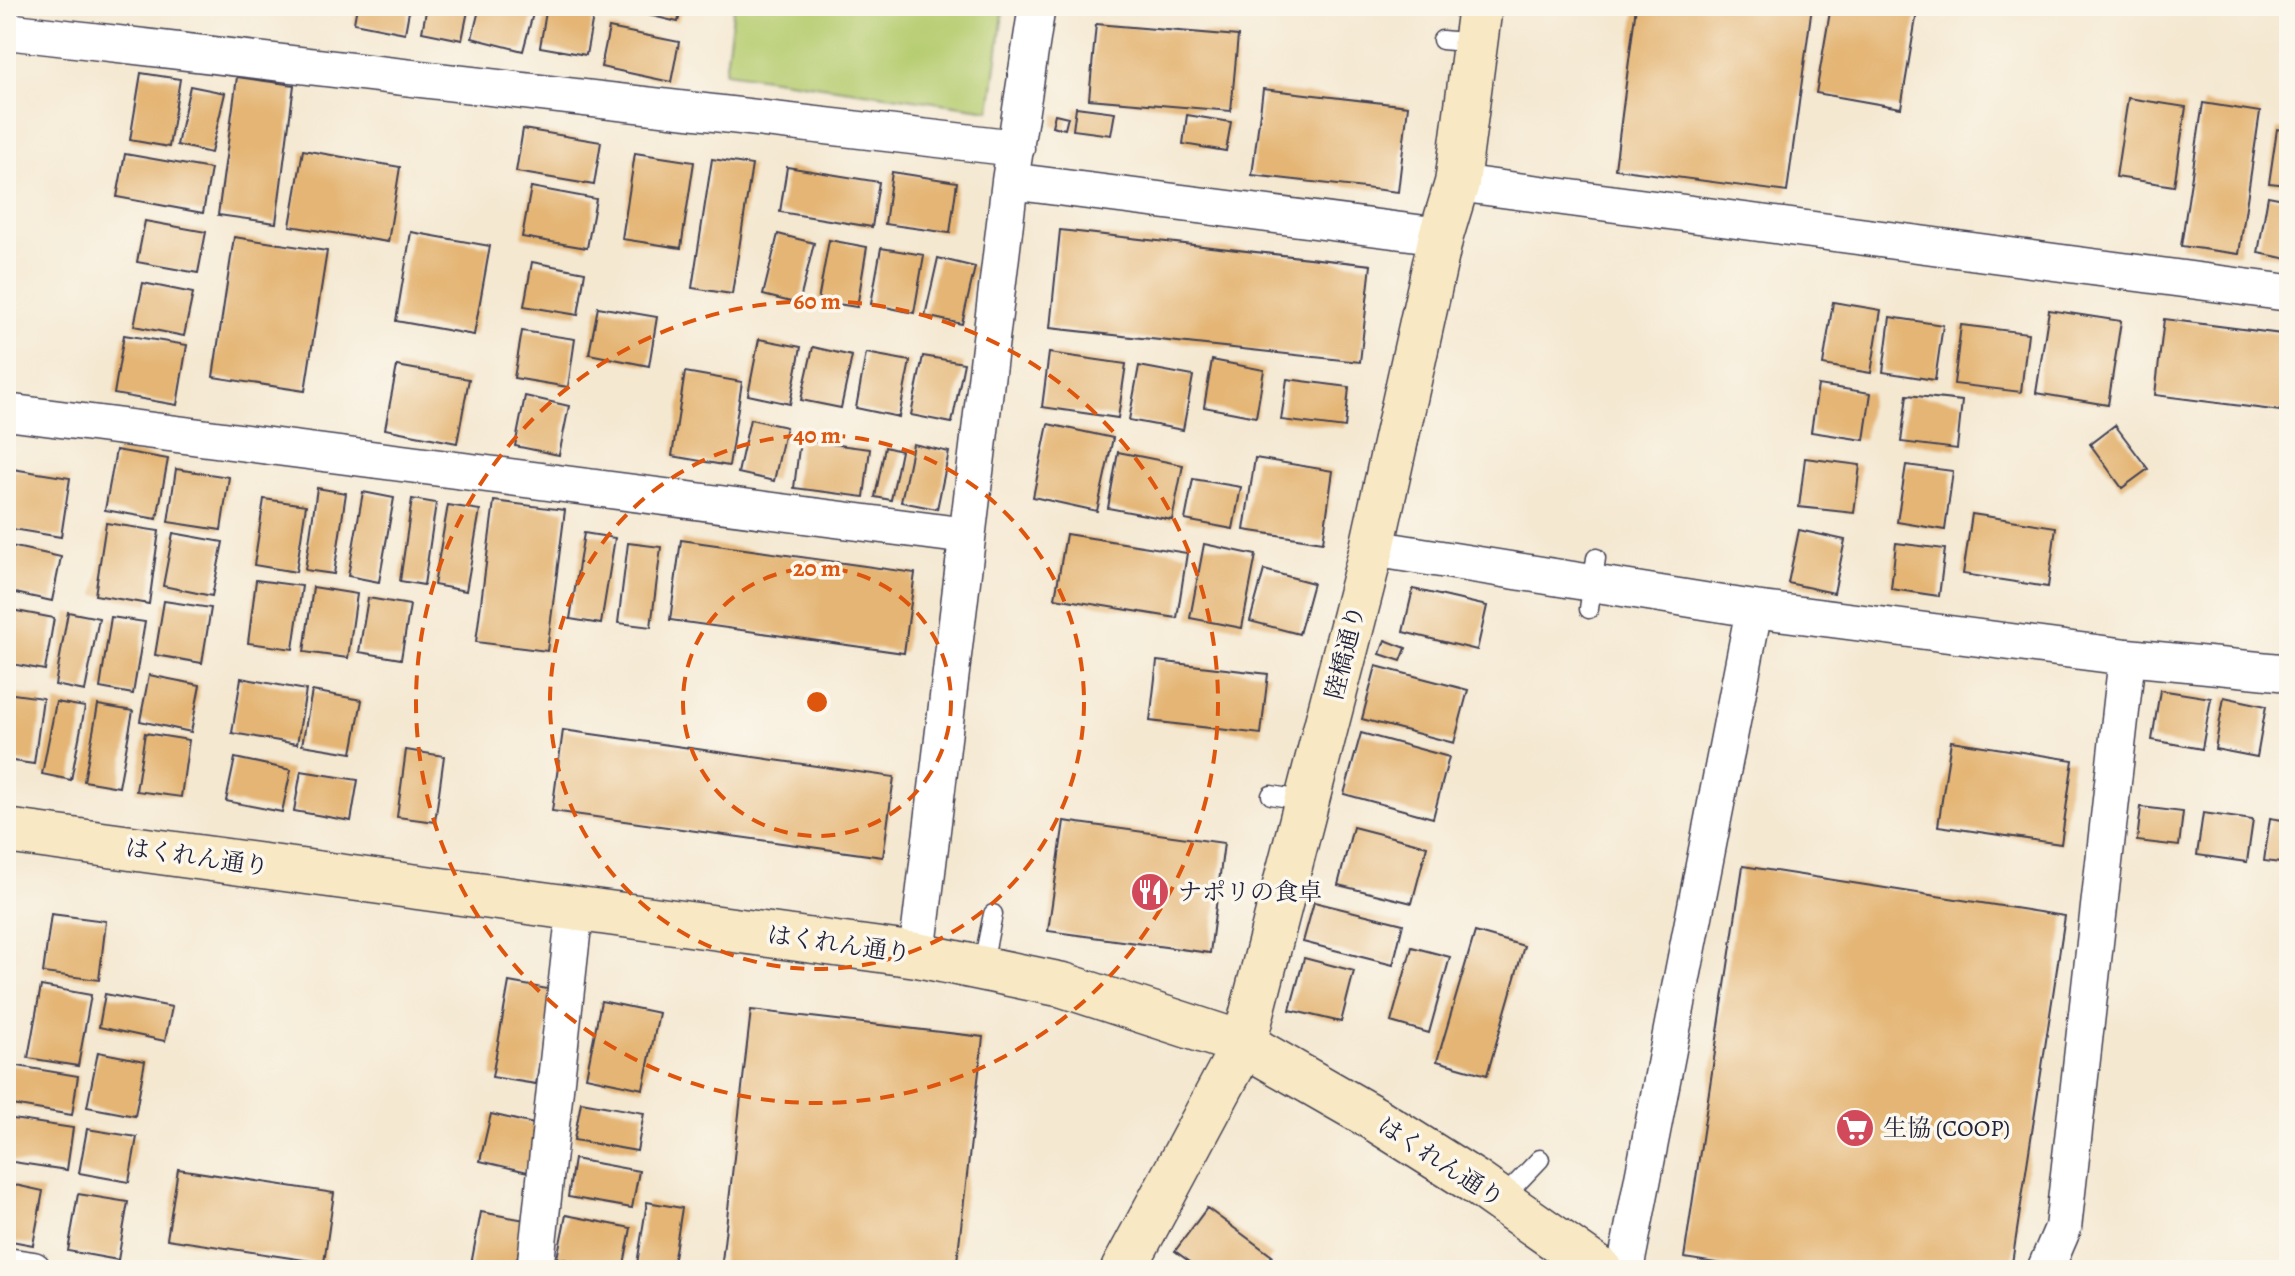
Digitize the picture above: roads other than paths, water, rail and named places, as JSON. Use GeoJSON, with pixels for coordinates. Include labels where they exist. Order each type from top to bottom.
{"type":"FeatureCollection","features":[{"type":"Feature","properties":{"kind":"street"},"geometry":{"type":"LineString","coordinates":[[6,17],[8,6]]}},
{"type":"Feature","properties":{"kind":"street"},"geometry":{"type":"LineString","coordinates":[[917,955],[1013,165],[1037,6]]}},
{"type":"Feature","properties":{"kind":"street","name":"陸橋通り"},"geometry":{"type":"LineString","coordinates":[[1123,1270],[1244,1044],[1289,798],[1372,548],[1412,402],[1441,236],[1457,183],[1466,30]]}},
{"type":"Feature","properties":{"kind":"street"},"geometry":{"type":"LineString","coordinates":[[6,31],[1013,165],[1441,236]]}},
{"type":"Feature","properties":{"kind":"street"},"geometry":{"type":"LineString","coordinates":[[1457,183],[1578,209],[2289,293]]}},
{"type":"Feature","properties":{"kind":"street"},"geometry":{"type":"LineString","coordinates":[[6,412],[967,536]]}},
{"type":"Feature","properties":{"kind":"street"},"geometry":{"type":"LineString","coordinates":[[1372,548],[1754,609],[2127,657],[2289,673]]}},
{"type":"Feature","properties":{"kind":"street"},"geometry":{"type":"LineString","coordinates":[[1625,1270],[1707,789],[1754,609]]}},
{"type":"Feature","properties":{"kind":"street"},"geometry":{"type":"LineString","coordinates":[[2045,1270],[2063,1228],[2127,657]]}},
{"type":"Feature","properties":{"kind":"street","name":"はくれん通り"},"geometry":{"type":"LineString","coordinates":[[6,831],[917,955],[1063,985],[1244,1044],[1375,1119],[1501,1200],[1600,1270]]}},
{"type":"Feature","properties":{"kind":"street"},"geometry":{"type":"LineString","coordinates":[[535,1270],[575,908]]}},
{"type":"Feature","properties":{"kind":"street"},"geometry":{"type":"LineString","coordinates":[[6,1266],[33,1270]]}},
{"type":"Feature","properties":{"kind":"lane"},"geometry":{"type":"LineString","coordinates":[[982,968],[993,914]]}},
{"type":"Feature","properties":{"kind":"lane"},"geometry":{"type":"LineString","coordinates":[[1501,1200],[1540,1159]]}},
{"type":"Feature","properties":{"kind":"place","name":"ナポリの食卓"},"geometry":{"type":"Point","coordinates":[1150,892]}},
{"type":"Feature","properties":{"kind":"place","name":"生協 (COOP)"},"geometry":{"type":"Point","coordinates":[1855,1128]}}]}
